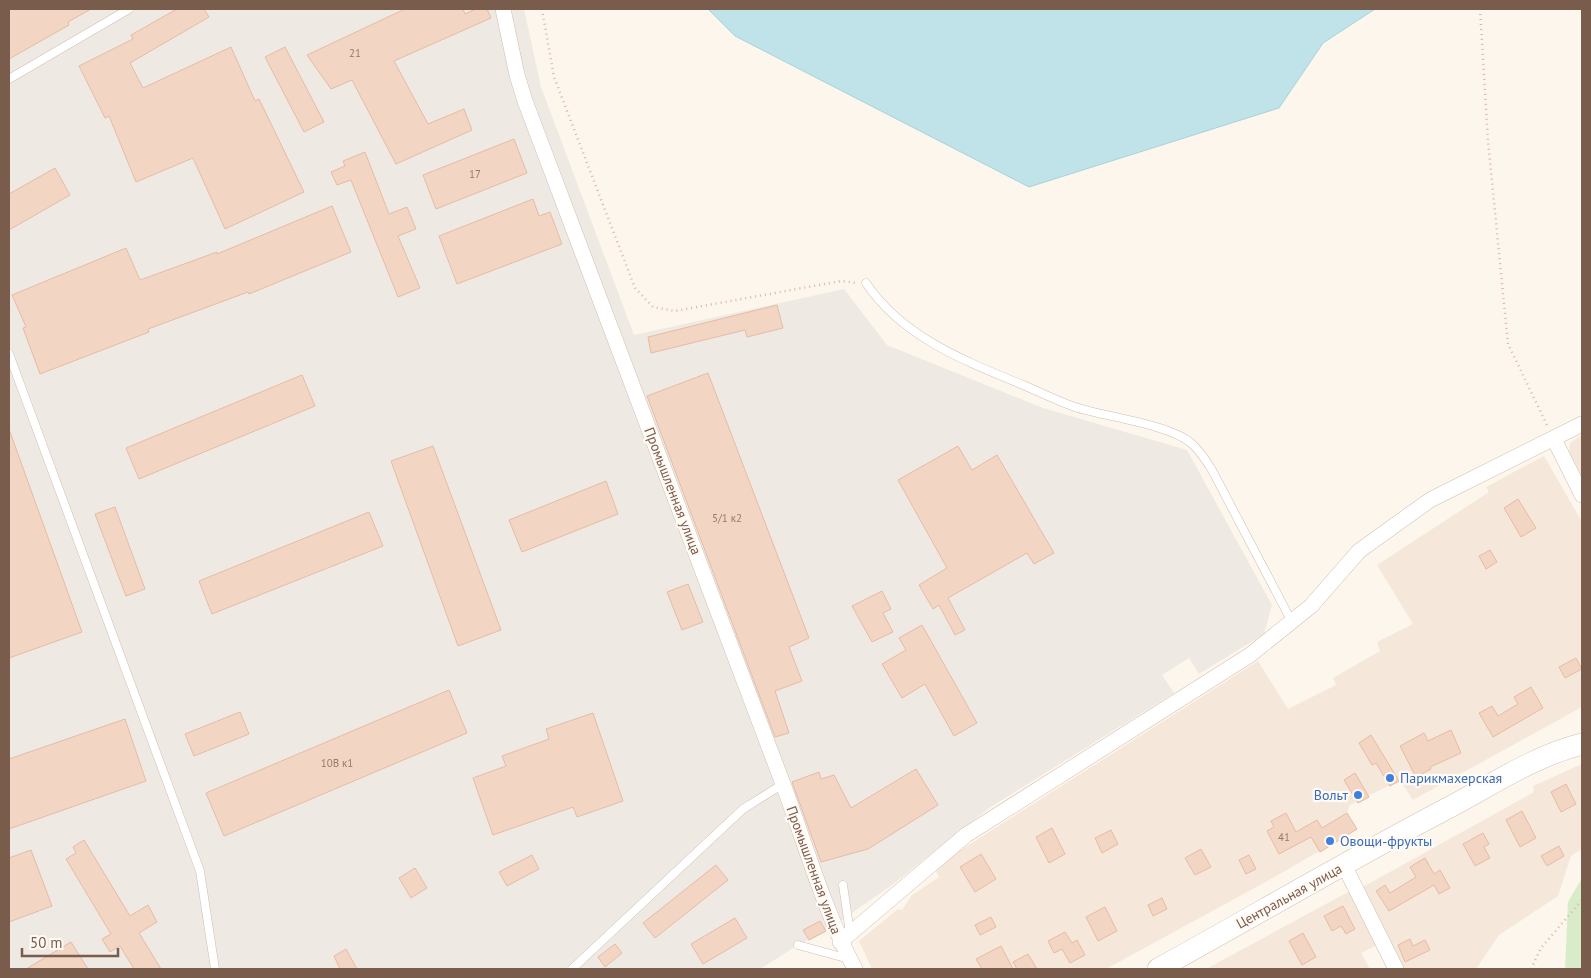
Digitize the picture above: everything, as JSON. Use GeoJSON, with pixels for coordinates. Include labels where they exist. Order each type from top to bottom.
{"type":"FeatureCollection","features":[{"type":"Feature","properties":{"kind":"main road","name":"Центральная улица"},"geometry":{"type":"LineString","coordinates":[[1158,969],[1532,763],[1563,749],[1582,744]]}},
{"type":"Feature","properties":{"kind":"street","name":"Промышленная улица"},"geometry":{"type":"LineString","coordinates":[[504,9],[517,75],[525,101],[783,784],[816,873],[829,919],[845,937],[852,964]]}},
{"type":"Feature","properties":{"kind":"street"},"geometry":{"type":"LineString","coordinates":[[845,937],[966,835],[1011,800],[1250,654],[1292,622],[1322,594],[1358,551],[1430,500],[1582,424]]}},
{"type":"Feature","properties":{"kind":"street"},"geometry":{"type":"LineString","coordinates":[[1554,439],[1582,495]]}},
{"type":"Feature","properties":{"kind":"street"},"geometry":{"type":"LineString","coordinates":[[1344,865],[1396,969]]}},
{"type":"Feature","properties":{"kind":"lane"},"geometry":{"type":"LineString","coordinates":[[9,79],[129,9]]}},
{"type":"Feature","properties":{"kind":"lane"},"geometry":{"type":"LineString","coordinates":[[866,283],[878,301],[920,336],[966,361],[1074,407],[1170,432],[1190,442],[1201,453],[1212,470],[1292,622]]}},
{"type":"Feature","properties":{"kind":"lane"},"geometry":{"type":"LineString","coordinates":[[9,354],[200,872],[215,969]]}},
{"type":"Feature","properties":{"kind":"lane"},"geometry":{"type":"LineString","coordinates":[[572,969],[743,809],[783,784]]}},
{"type":"Feature","properties":{"kind":"lane"},"geometry":{"type":"LineString","coordinates":[[191,872],[200,872]]}},
{"type":"Feature","properties":{"kind":"lane"},"geometry":{"type":"LineString","coordinates":[[843,885],[845,937]]}},
{"type":"Feature","properties":{"kind":"lane"},"geometry":{"type":"LineString","coordinates":[[798,945],[852,964]]}},
{"type":"Feature","properties":{"kind":"path"},"geometry":{"type":"LineString","coordinates":[[542,9],[558,86],[635,288],[653,307],[675,311],[840,281],[866,283]]}},
{"type":"Feature","properties":{"kind":"path"},"geometry":{"type":"LineString","coordinates":[[1480,9],[1488,141],[1508,344],[1554,439]]}},
{"type":"Feature","properties":{"kind":"path"},"geometry":{"type":"LineString","coordinates":[[1531,969],[1541,948],[1582,900]]}},
{"type":"Feature","properties":{"kind":"shaded area"},"geometry":{"type":"Polygon","coordinates":[[[9,9],[524,9],[541,87],[634,335],[844,289],[887,345],[1043,408],[1187,450],[1272,605],[1264,634],[1199,674],[1189,658],[1162,675],[1174,693],[989,808],[892,885],[826,931],[798,945],[760,969],[9,969],[9,9]]]}},
{"type":"Feature","properties":{"kind":"shaded area"},"geometry":{"type":"Polygon","coordinates":[[[1582,435],[1582,483],[1569,455],[1570,443],[1582,435]]]}},
{"type":"Feature","properties":{"kind":"shaded area"},"geometry":{"type":"Polygon","coordinates":[[[1544,456],[1582,522],[1582,707],[1413,800],[1400,780],[1350,805],[1347,813],[1357,829],[1273,878],[1106,969],[872,969],[859,941],[898,909],[902,910],[912,895],[939,877],[934,867],[1258,661],[1288,709],[1336,685],[1333,678],[1380,651],[1377,642],[1413,624],[1377,565],[1489,492],[1486,487],[1544,456]]]}},
{"type":"Feature","properties":{"kind":"shaded area"},"geometry":{"type":"Polygon","coordinates":[[[1582,764],[1582,849],[1571,856],[1558,896],[1499,935],[1476,969],[1402,969],[1361,888],[1534,792],[1533,786],[1582,764]]]}},
{"type":"Feature","properties":{"kind":"shaded area"},"geometry":{"type":"Polygon","coordinates":[[[1350,891],[1379,944],[1361,953],[1370,969],[1206,969],[1350,891]]]}},
{"type":"Feature","properties":{"kind":"green space"},"geometry":{"type":"Polygon","coordinates":[[[1582,878],[1582,969],[1565,969],[1568,902],[1582,878]]]}},
{"type":"Feature","properties":{"kind":"water"},"geometry":{"type":"Polygon","coordinates":[[[708,9],[1375,9],[1323,43],[1279,108],[1029,187],[735,36],[708,9]]]}},
{"type":"Feature","properties":{"kind":"building"},"geometry":{"type":"Polygon","coordinates":[[[9,9],[91,9],[68,22],[69,25],[9,59],[9,9]]]}},
{"type":"Feature","properties":{"kind":"building"},"geometry":{"type":"Polygon","coordinates":[[[177,9],[204,9],[209,17],[130,63],[143,88],[231,47],[255,101],[259,99],[304,192],[225,229],[193,158],[136,182],[109,116],[105,118],[79,66],[133,39],[131,35],[177,9]]]}},
{"type":"Feature","properties":{"kind":"building"},"geometry":{"type":"Polygon","coordinates":[[[405,9],[463,9],[465,14],[476,9],[487,9],[491,18],[394,61],[428,124],[464,109],[472,130],[396,164],[352,80],[331,89],[307,55],[405,9]]]}},
{"type":"Feature","properties":{"kind":"building"},"geometry":{"type":"Polygon","coordinates":[[[285,47],[324,122],[304,132],[265,57],[285,47]]]}},
{"type":"Feature","properties":{"kind":"building"},"geometry":{"type":"Polygon","coordinates":[[[514,139],[527,173],[436,209],[423,175],[514,139]]]}},
{"type":"Feature","properties":{"kind":"building"},"geometry":{"type":"Polygon","coordinates":[[[365,152],[389,214],[407,207],[416,229],[398,236],[420,288],[398,297],[351,180],[337,185],[331,172],[345,166],[343,161],[365,152]]]}},
{"type":"Feature","properties":{"kind":"building"},"geometry":{"type":"Polygon","coordinates":[[[55,168],[70,195],[9,230],[9,194],[55,168]]]}},
{"type":"Feature","properties":{"kind":"building"},"geometry":{"type":"Polygon","coordinates":[[[533,199],[539,216],[550,212],[562,244],[457,284],[439,236],[533,199]]]}},
{"type":"Feature","properties":{"kind":"building"},"geometry":{"type":"Polygon","coordinates":[[[332,206],[351,252],[249,294],[248,292],[148,329],[149,332],[40,374],[23,328],[26,327],[12,295],[126,248],[140,280],[217,252],[217,254],[332,206]]]}},
{"type":"Feature","properties":{"kind":"building"},"geometry":{"type":"Polygon","coordinates":[[[777,305],[783,328],[747,337],[745,330],[651,353],[648,337],[777,305]]]}},
{"type":"Feature","properties":{"kind":"building"},"geometry":{"type":"Polygon","coordinates":[[[708,373],[809,638],[789,647],[802,681],[775,691],[789,733],[775,737],[647,396],[708,373]]]}},
{"type":"Feature","properties":{"kind":"building"},"geometry":{"type":"Polygon","coordinates":[[[302,375],[315,406],[139,479],[126,448],[302,375]]]}},
{"type":"Feature","properties":{"kind":"building"},"geometry":{"type":"Polygon","coordinates":[[[9,429],[82,632],[9,658],[9,429]]]}},
{"type":"Feature","properties":{"kind":"building"},"geometry":{"type":"Polygon","coordinates":[[[433,446],[501,630],[458,646],[391,461],[433,446]]]}},
{"type":"Feature","properties":{"kind":"building"},"geometry":{"type":"Polygon","coordinates":[[[958,446],[972,470],[997,455],[1054,553],[1034,564],[1027,553],[948,598],[965,630],[955,635],[939,605],[933,609],[919,585],[947,568],[898,480],[958,446]]]}},
{"type":"Feature","properties":{"kind":"building"},"geometry":{"type":"Polygon","coordinates":[[[606,481],[618,514],[522,552],[509,520],[606,481]]]}},
{"type":"Feature","properties":{"kind":"building"},"geometry":{"type":"Polygon","coordinates":[[[1518,499],[1536,528],[1521,537],[1504,508],[1518,499]]]}},
{"type":"Feature","properties":{"kind":"building"},"geometry":{"type":"Polygon","coordinates":[[[115,507],[145,589],[126,596],[95,514],[115,507]]]}},
{"type":"Feature","properties":{"kind":"building"},"geometry":{"type":"Polygon","coordinates":[[[369,512],[383,546],[212,614],[199,581],[369,512]]]}},
{"type":"Feature","properties":{"kind":"building"},"geometry":{"type":"Polygon","coordinates":[[[1490,550],[1497,562],[1486,569],[1479,556],[1490,550]]]}},
{"type":"Feature","properties":{"kind":"building"},"geometry":{"type":"Polygon","coordinates":[[[688,584],[703,622],[682,630],[667,592],[688,584]]]}},
{"type":"Feature","properties":{"kind":"building"},"geometry":{"type":"Polygon","coordinates":[[[882,591],[891,609],[883,613],[893,632],[872,642],[852,606],[882,591]]]}},
{"type":"Feature","properties":{"kind":"building"},"geometry":{"type":"Polygon","coordinates":[[[922,625],[977,723],[954,736],[925,684],[902,698],[882,664],[906,650],[899,638],[922,625]]]}},
{"type":"Feature","properties":{"kind":"building"},"geometry":{"type":"Polygon","coordinates":[[[1576,658],[1582,669],[1565,678],[1559,667],[1576,658]]]}},
{"type":"Feature","properties":{"kind":"building"},"geometry":{"type":"Polygon","coordinates":[[[1531,687],[1543,708],[1493,737],[1479,713],[1492,706],[1498,716],[1518,704],[1514,697],[1531,687]]]}},
{"type":"Feature","properties":{"kind":"building"},"geometry":{"type":"Polygon","coordinates":[[[449,690],[467,733],[224,836],[206,793],[449,690]]]}},
{"type":"Feature","properties":{"kind":"building"},"geometry":{"type":"Polygon","coordinates":[[[240,712],[249,734],[194,756],[185,734],[240,712]]]}},
{"type":"Feature","properties":{"kind":"building"},"geometry":{"type":"Polygon","coordinates":[[[593,713],[623,801],[577,817],[573,807],[493,835],[473,778],[506,766],[502,756],[549,739],[546,729],[593,713]]]}},
{"type":"Feature","properties":{"kind":"building"},"geometry":{"type":"Polygon","coordinates":[[[125,719],[146,781],[9,829],[9,759],[125,719]]]}},
{"type":"Feature","properties":{"kind":"building"},"geometry":{"type":"Polygon","coordinates":[[[1451,730],[1461,753],[1430,767],[1431,769],[1416,777],[1400,746],[1424,733],[1428,741],[1451,730]]]}},
{"type":"Feature","properties":{"kind":"building"},"geometry":{"type":"Polygon","coordinates":[[[1371,735],[1399,781],[1390,786],[1376,763],[1372,765],[1359,743],[1371,735]]]}},
{"type":"Feature","properties":{"kind":"building"},"geometry":{"type":"Polygon","coordinates":[[[916,769],[938,805],[868,849],[821,862],[792,782],[819,772],[821,779],[834,775],[851,808],[916,769]]]}},
{"type":"Feature","properties":{"kind":"building"},"geometry":{"type":"Polygon","coordinates":[[[1355,773],[1369,797],[1358,803],[1344,780],[1355,773]]]}},
{"type":"Feature","properties":{"kind":"building"},"geometry":{"type":"Polygon","coordinates":[[[1566,784],[1576,804],[1561,812],[1551,792],[1566,784]]]}},
{"type":"Feature","properties":{"kind":"building"},"geometry":{"type":"Polygon","coordinates":[[[1522,811],[1536,838],[1520,847],[1506,820],[1522,811]]]}},
{"type":"Feature","properties":{"kind":"building"},"geometry":{"type":"Polygon","coordinates":[[[1286,813],[1296,832],[1317,820],[1322,828],[1347,813],[1357,829],[1320,852],[1311,837],[1279,854],[1267,831],[1274,827],[1271,821],[1286,813]]]}},
{"type":"Feature","properties":{"kind":"building"},"geometry":{"type":"Polygon","coordinates":[[[1052,828],[1065,854],[1049,863],[1036,837],[1052,828]]]}},
{"type":"Feature","properties":{"kind":"building"},"geometry":{"type":"Polygon","coordinates":[[[1111,830],[1118,844],[1102,853],[1095,838],[1111,830]]]}},
{"type":"Feature","properties":{"kind":"building"},"geometry":{"type":"Polygon","coordinates":[[[1483,833],[1489,844],[1484,847],[1490,858],[1475,866],[1463,844],[1483,833]]]}},
{"type":"Feature","properties":{"kind":"building"},"geometry":{"type":"Polygon","coordinates":[[[84,840],[130,916],[148,905],[157,922],[139,933],[161,969],[134,969],[120,946],[110,952],[102,939],[111,934],[66,859],[76,853],[73,847],[84,840]]]}},
{"type":"Feature","properties":{"kind":"building"},"geometry":{"type":"Polygon","coordinates":[[[1559,846],[1564,856],[1547,866],[1541,856],[1559,846]]]}},
{"type":"Feature","properties":{"kind":"building"},"geometry":{"type":"Polygon","coordinates":[[[1201,849],[1211,867],[1195,875],[1185,858],[1201,849]]]}},
{"type":"Feature","properties":{"kind":"building"},"geometry":{"type":"Polygon","coordinates":[[[31,850],[52,906],[9,922],[9,858],[31,850]]]}},
{"type":"Feature","properties":{"kind":"building"},"geometry":{"type":"Polygon","coordinates":[[[981,854],[996,879],[975,892],[960,867],[981,854]]]}},
{"type":"Feature","properties":{"kind":"building"},"geometry":{"type":"Polygon","coordinates":[[[532,855],[539,869],[507,886],[499,872],[532,855]]]}},
{"type":"Feature","properties":{"kind":"building"},"geometry":{"type":"Polygon","coordinates":[[[1249,855],[1256,869],[1246,874],[1239,860],[1249,855]]]}},
{"type":"Feature","properties":{"kind":"building"},"geometry":{"type":"Polygon","coordinates":[[[1425,858],[1434,874],[1440,870],[1450,888],[1439,894],[1434,885],[1389,911],[1376,891],[1385,885],[1390,893],[1416,877],[1410,867],[1425,858]]]}},
{"type":"Feature","properties":{"kind":"building"},"geometry":{"type":"Polygon","coordinates":[[[716,865],[728,880],[655,938],[643,923],[716,865]]]}},
{"type":"Feature","properties":{"kind":"building"},"geometry":{"type":"Polygon","coordinates":[[[415,868],[427,888],[411,898],[399,878],[415,868]]]}},
{"type":"Feature","properties":{"kind":"building"},"geometry":{"type":"Polygon","coordinates":[[[1162,898],[1167,909],[1153,916],[1148,905],[1162,898]]]}},
{"type":"Feature","properties":{"kind":"building"},"geometry":{"type":"Polygon","coordinates":[[[1343,906],[1355,929],[1346,934],[1341,926],[1332,931],[1324,916],[1343,906]]]}},
{"type":"Feature","properties":{"kind":"building"},"geometry":{"type":"Polygon","coordinates":[[[1105,907],[1117,931],[1098,941],[1086,917],[1105,907]]]}},
{"type":"Feature","properties":{"kind":"building"},"geometry":{"type":"Polygon","coordinates":[[[991,917],[996,927],[980,935],[975,925],[991,917]]]}},
{"type":"Feature","properties":{"kind":"building"},"geometry":{"type":"Polygon","coordinates":[[[735,918],[747,938],[703,964],[691,944],[735,918]]]}},
{"type":"Feature","properties":{"kind":"building"},"geometry":{"type":"Polygon","coordinates":[[[820,921],[826,931],[809,940],[803,930],[820,921]]]}},
{"type":"Feature","properties":{"kind":"building"},"geometry":{"type":"Polygon","coordinates":[[[1065,932],[1072,943],[1077,940],[1085,955],[1070,963],[1062,949],[1054,953],[1048,941],[1065,932]]]}},
{"type":"Feature","properties":{"kind":"building"},"geometry":{"type":"Polygon","coordinates":[[[1303,933],[1316,957],[1302,965],[1289,941],[1303,933]]]}},
{"type":"Feature","properties":{"kind":"building"},"geometry":{"type":"Polygon","coordinates":[[[1410,939],[1413,946],[1425,940],[1430,950],[1405,962],[1398,945],[1410,939]]]}},
{"type":"Feature","properties":{"kind":"building"},"geometry":{"type":"Polygon","coordinates":[[[71,942],[88,969],[26,969],[71,942]]]}},
{"type":"Feature","properties":{"kind":"building"},"geometry":{"type":"Polygon","coordinates":[[[615,944],[622,953],[605,967],[598,957],[615,944]]]}},
{"type":"Feature","properties":{"kind":"building"},"geometry":{"type":"Polygon","coordinates":[[[1001,946],[1013,969],[982,969],[976,959],[1001,946]]]}},
{"type":"Feature","properties":{"kind":"building"},"geometry":{"type":"Polygon","coordinates":[[[346,949],[357,969],[340,969],[334,956],[346,949]]]}},
{"type":"Feature","properties":{"kind":"building"},"geometry":{"type":"Polygon","coordinates":[[[1028,954],[1037,969],[1017,969],[1013,962],[1028,954]]]}},
{"type":"Feature","properties":{"kind":"place","name":"Парикмахерская"},"geometry":{"type":"Point","coordinates":[1390,778]}},
{"type":"Feature","properties":{"kind":"place","name":"Вольт"},"geometry":{"type":"Point","coordinates":[1358,795]}},
{"type":"Feature","properties":{"kind":"place","name":"Овощи-фрукты"},"geometry":{"type":"Point","coordinates":[1330,841]}}]}
